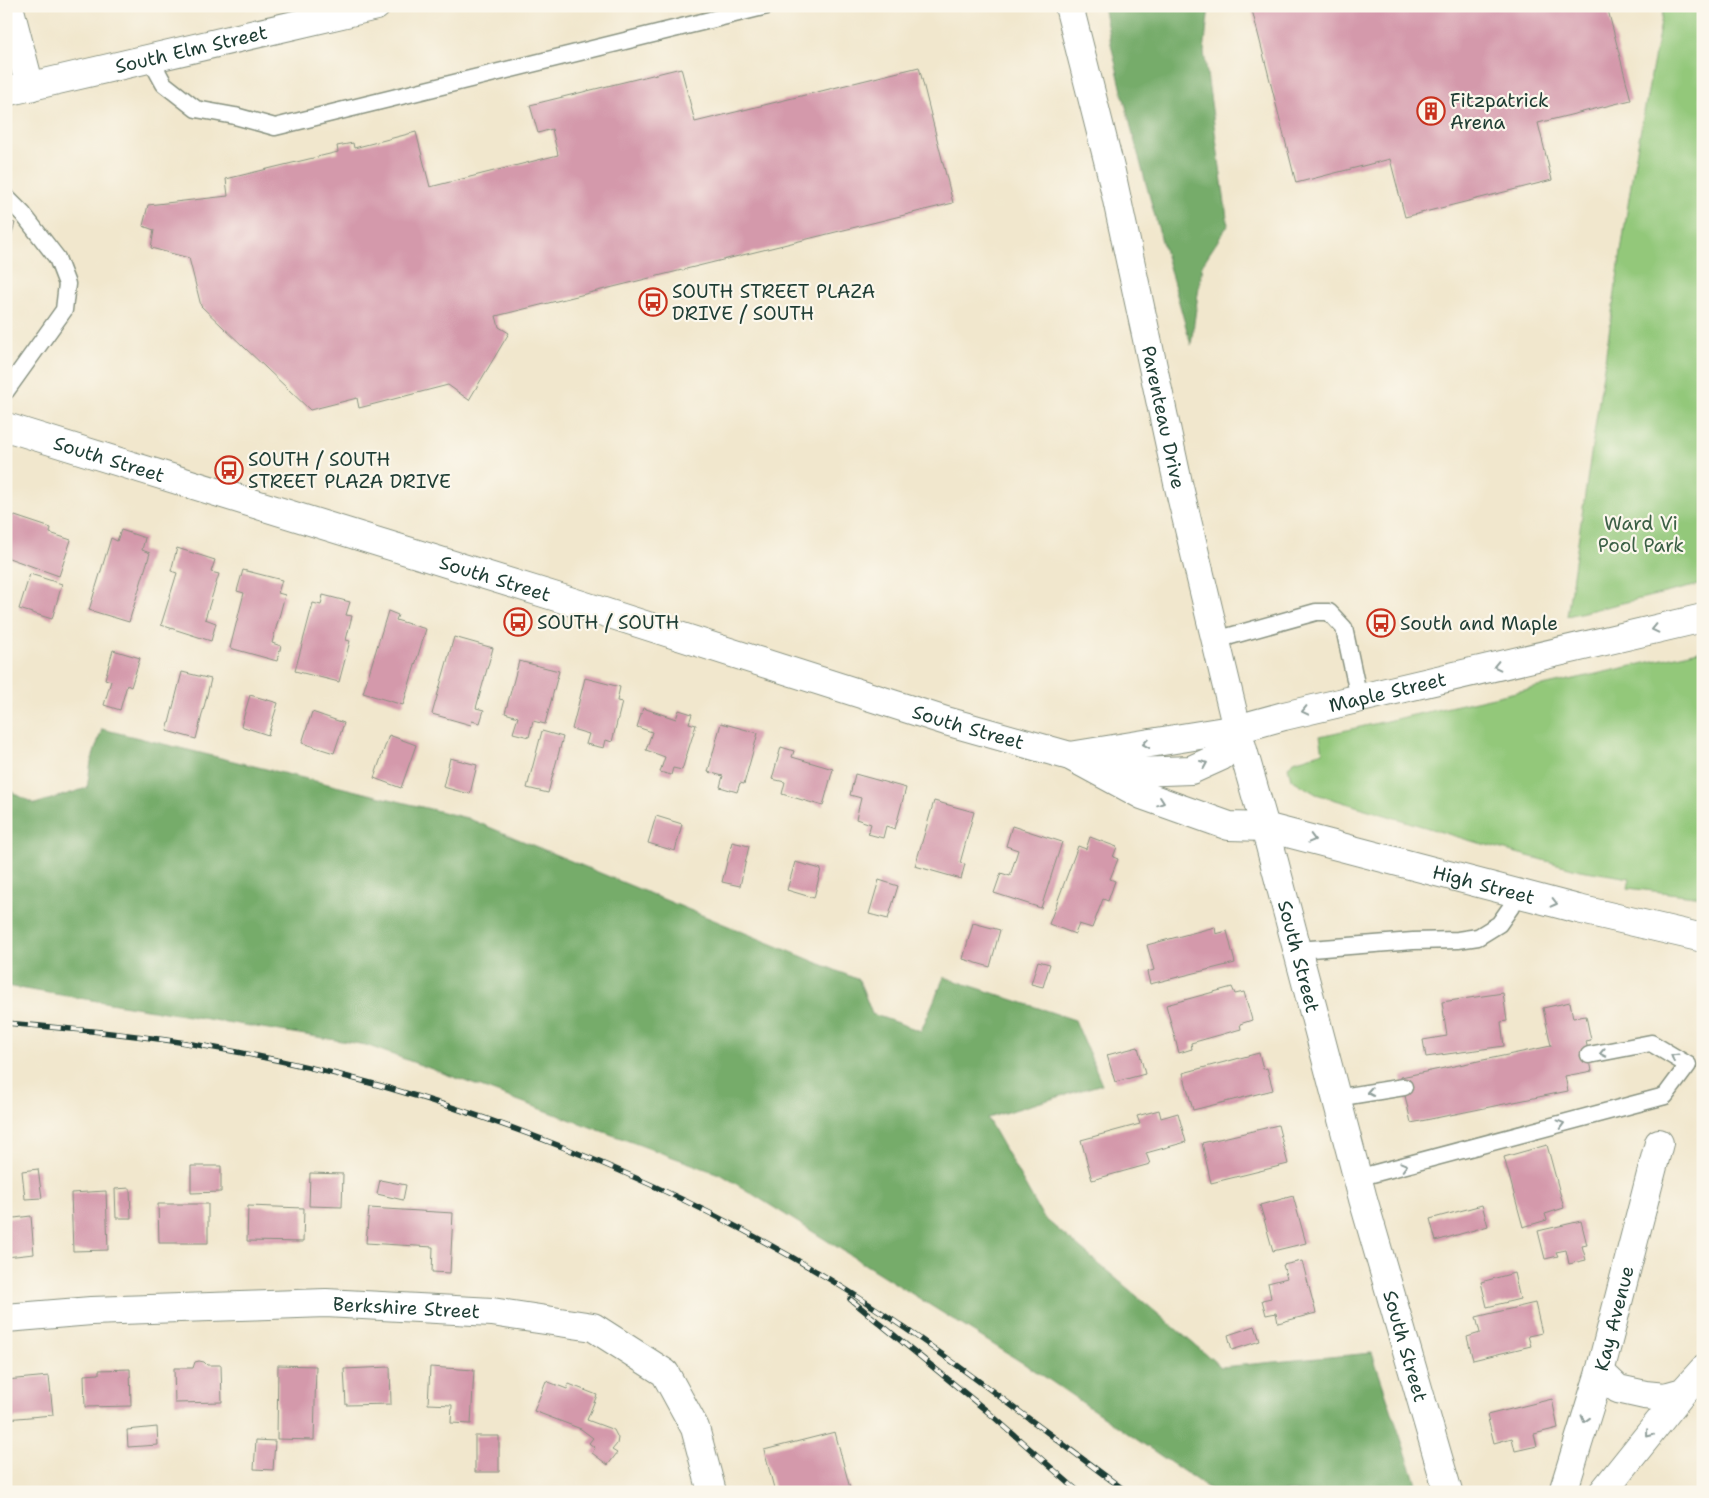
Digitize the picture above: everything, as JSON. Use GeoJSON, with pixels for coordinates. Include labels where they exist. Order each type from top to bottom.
{"type":"FeatureCollection","features":[{"type":"Feature","properties":{"kind":"main road"},"geometry":{"type":"LineString","coordinates":[[9,6],[18,90]]}},
{"type":"Feature","properties":{"kind":"main road","name":"South Elm Street"},"geometry":{"type":"LineString","coordinates":[[18,90],[376,6]]}},
{"type":"Feature","properties":{"kind":"main road","name":"Parenteau Drive"},"geometry":{"type":"LineString","coordinates":[[1069,6],[1111,172],[1178,482],[1237,729],[1265,827]]}},
{"type":"Feature","properties":{"kind":"main road","name":"South Street"},"geometry":{"type":"LineString","coordinates":[[6,427],[563,599],[946,721],[1070,756],[1142,795],[1229,826],[1265,827],[1357,1178],[1448,1492]]}},
{"type":"Feature","properties":{"kind":"main road","name":"Maple Street"},"geometry":{"type":"LineString","coordinates":[[1237,729],[1359,698],[1703,618]]}},
{"type":"Feature","properties":{"kind":"main road"},"geometry":{"type":"LineString","coordinates":[[1070,756],[1136,772],[1191,770],[1222,756],[1237,729]]}},
{"type":"Feature","properties":{"kind":"main road","name":"High Street"},"geometry":{"type":"LineString","coordinates":[[1265,827],[1520,894],[1703,938]]}},
{"type":"Feature","properties":{"kind":"main road","name":"Kay Avenue"},"geometry":{"type":"LineString","coordinates":[[1563,1492],[1600,1372],[1658,1143]]}},
{"type":"Feature","properties":{"kind":"main road","name":"Berkshire Street"},"geometry":{"type":"LineString","coordinates":[[6,1318],[91,1311],[326,1303],[492,1312],[594,1327],[666,1373],[696,1428],[712,1492]]}},
{"type":"Feature","properties":{"kind":"main road"},"geometry":{"type":"LineString","coordinates":[[1605,1490],[1683,1392],[1703,1370]]}},
{"type":"Feature","properties":{"kind":"main road"},"geometry":{"type":"LineString","coordinates":[[1600,1372],[1618,1389],[1645,1396],[1665,1397],[1683,1392]]}},
{"type":"Feature","properties":{"kind":"lane"},"geometry":{"type":"LineString","coordinates":[[151,60],[164,84],[196,109],[235,116],[275,127],[767,6]]}},
{"type":"Feature","properties":{"kind":"lane"},"geometry":{"type":"LineString","coordinates":[[6,197],[23,214],[57,258],[67,284],[64,310],[6,391]]}},
{"type":"Feature","properties":{"kind":"lane"},"geometry":{"type":"LineString","coordinates":[[1216,640],[1316,612],[1329,612],[1344,628],[1359,698]]}},
{"type":"Feature","properties":{"kind":"lane"},"geometry":{"type":"LineString","coordinates":[[1298,950],[1458,940],[1478,937],[1499,924],[1520,894]]}},
{"type":"Feature","properties":{"kind":"lane"},"geometry":{"type":"LineString","coordinates":[[1357,1178],[1665,1096],[1688,1065],[1651,1044],[1589,1055]]}},
{"type":"Feature","properties":{"kind":"lane"},"geometry":{"type":"LineString","coordinates":[[1336,1098],[1404,1087]]}},
{"type":"Feature","properties":{"kind":"green space"},"geometry":{"type":"Polygon","coordinates":[[[1103,6],[1209,6],[1204,52],[1228,225],[1202,265],[1191,345],[1133,134],[1103,6]]]}},
{"type":"Feature","properties":{"kind":"green space","name":"Ward Vi Pool Park"},"geometry":{"type":"Polygon","coordinates":[[[1664,6],[1703,6],[1703,584],[1567,616],[1633,171],[1664,6]]]}},
{"type":"Feature","properties":{"kind":"green space"},"geometry":{"type":"Polygon","coordinates":[[[1703,650],[1703,897],[1628,888],[1630,878],[1580,870],[1468,840],[1316,794],[1291,779],[1288,767],[1294,761],[1323,752],[1320,736],[1703,650]]]}},
{"type":"Feature","properties":{"kind":"green space"},"geometry":{"type":"Polygon","coordinates":[[[102,729],[467,818],[859,980],[872,1014],[921,1031],[944,977],[1075,1020],[1102,1084],[987,1118],[1043,1217],[1221,1367],[1372,1353],[1419,1492],[1214,1492],[1042,1375],[722,1175],[366,1045],[6,986],[6,789],[35,804],[87,788],[91,762],[102,729]]]}},
{"type":"Feature","properties":{"kind":"building","name":"Fitzpatrick Arena"},"geometry":{"type":"Polygon","coordinates":[[[1251,6],[1607,6],[1631,100],[1538,123],[1552,180],[1405,217],[1390,159],[1296,183],[1251,6]]]}},
{"type":"Feature","properties":{"kind":"building"},"geometry":{"type":"Polygon","coordinates":[[[919,67],[953,203],[496,316],[499,327],[509,333],[469,400],[448,385],[359,408],[357,398],[310,410],[201,306],[189,258],[151,248],[154,230],[143,226],[148,205],[228,196],[226,179],[338,152],[337,146],[353,143],[354,148],[416,132],[430,187],[558,155],[552,129],[538,133],[530,105],[681,68],[695,122],[919,67]]]}},
{"type":"Feature","properties":{"kind":"building"},"geometry":{"type":"Polygon","coordinates":[[[6,221],[15,223],[7,251],[6,251],[6,221]]]}},
{"type":"Feature","properties":{"kind":"building"},"geometry":{"type":"Polygon","coordinates":[[[6,513],[51,528],[50,533],[71,540],[59,576],[6,557],[6,513]]]}},
{"type":"Feature","properties":{"kind":"building"},"geometry":{"type":"Polygon","coordinates":[[[121,530],[145,538],[142,550],[150,553],[129,622],[89,610],[111,538],[117,541],[121,530]]]}},
{"type":"Feature","properties":{"kind":"building"},"geometry":{"type":"Polygon","coordinates":[[[177,548],[215,560],[211,572],[219,574],[205,619],[216,623],[211,641],[161,625],[177,573],[171,571],[177,548]]]}},
{"type":"Feature","properties":{"kind":"building"},"geometry":{"type":"Polygon","coordinates":[[[243,570],[282,580],[278,593],[285,595],[272,643],[281,646],[277,661],[230,648],[244,593],[237,591],[243,570]]]}},
{"type":"Feature","properties":{"kind":"building"},"geometry":{"type":"Polygon","coordinates":[[[30,574],[62,584],[52,619],[19,609],[30,574]]]}},
{"type":"Feature","properties":{"kind":"building"},"geometry":{"type":"Polygon","coordinates":[[[323,595],[350,602],[346,615],[352,616],[346,640],[350,641],[339,682],[295,671],[313,603],[321,605],[323,595]]]}},
{"type":"Feature","properties":{"kind":"building"},"geometry":{"type":"Polygon","coordinates":[[[388,611],[398,615],[396,620],[426,629],[403,705],[363,693],[388,611]]]}},
{"type":"Feature","properties":{"kind":"building"},"geometry":{"type":"Polygon","coordinates":[[[454,637],[493,648],[476,708],[484,710],[480,723],[472,721],[471,725],[432,714],[454,637]]]}},
{"type":"Feature","properties":{"kind":"building"},"geometry":{"type":"Polygon","coordinates":[[[113,650],[140,658],[131,687],[127,685],[120,710],[104,705],[111,681],[105,679],[113,650]]]}},
{"type":"Feature","properties":{"kind":"building"},"geometry":{"type":"Polygon","coordinates":[[[519,661],[559,671],[545,724],[533,721],[529,737],[513,733],[518,717],[505,713],[519,661]]]}},
{"type":"Feature","properties":{"kind":"building"},"geometry":{"type":"Polygon","coordinates":[[[182,672],[211,679],[196,739],[167,731],[182,672]]]}},
{"type":"Feature","properties":{"kind":"building"},"geometry":{"type":"Polygon","coordinates":[[[585,678],[620,687],[617,701],[622,702],[612,742],[606,740],[604,748],[586,744],[589,734],[572,729],[585,678]]]}},
{"type":"Feature","properties":{"kind":"building"},"geometry":{"type":"Polygon","coordinates":[[[250,695],[278,703],[268,735],[241,726],[250,695]]]}},
{"type":"Feature","properties":{"kind":"building"},"geometry":{"type":"Polygon","coordinates":[[[643,708],[676,719],[679,710],[692,714],[689,723],[696,725],[682,770],[673,768],[671,775],[660,772],[665,757],[646,750],[652,732],[637,727],[643,708]]]}},
{"type":"Feature","properties":{"kind":"building"},"geometry":{"type":"Polygon","coordinates":[[[312,712],[344,723],[334,753],[302,743],[312,712]]]}},
{"type":"Feature","properties":{"kind":"building"},"geometry":{"type":"Polygon","coordinates":[[[721,723],[758,733],[744,784],[740,783],[737,792],[720,787],[723,776],[708,772],[721,723]]]}},
{"type":"Feature","properties":{"kind":"building"},"geometry":{"type":"Polygon","coordinates":[[[542,731],[563,737],[548,793],[527,788],[542,731]]]}},
{"type":"Feature","properties":{"kind":"building"},"geometry":{"type":"Polygon","coordinates":[[[389,735],[416,745],[401,788],[374,778],[389,735]]]}},
{"type":"Feature","properties":{"kind":"building"},"geometry":{"type":"Polygon","coordinates":[[[781,747],[794,751],[792,757],[833,769],[823,806],[782,794],[785,782],[772,779],[781,747]]]}},
{"type":"Feature","properties":{"kind":"building"},"geometry":{"type":"Polygon","coordinates":[[[450,758],[477,765],[470,794],[443,787],[450,758]]]}},
{"type":"Feature","properties":{"kind":"building"},"geometry":{"type":"Polygon","coordinates":[[[855,774],[906,788],[895,829],[886,826],[883,838],[868,834],[871,824],[856,819],[861,798],[850,795],[855,774]]]}},
{"type":"Feature","properties":{"kind":"building"},"geometry":{"type":"Polygon","coordinates":[[[934,801],[974,812],[960,863],[965,864],[961,879],[915,866],[934,801]]]}},
{"type":"Feature","properties":{"kind":"building"},"geometry":{"type":"Polygon","coordinates":[[[656,816],[682,824],[675,851],[648,843],[656,816]]]}},
{"type":"Feature","properties":{"kind":"building"},"geometry":{"type":"Polygon","coordinates":[[[1012,826],[1062,842],[1041,908],[994,893],[1001,873],[1010,876],[1018,850],[1006,846],[1012,826]]]}},
{"type":"Feature","properties":{"kind":"building"},"geometry":{"type":"Polygon","coordinates":[[[1090,837],[1117,847],[1113,857],[1118,859],[1110,879],[1115,881],[1108,901],[1103,899],[1092,928],[1079,924],[1075,934],[1049,924],[1078,846],[1086,849],[1090,837]]]}},
{"type":"Feature","properties":{"kind":"building"},"geometry":{"type":"Polygon","coordinates":[[[732,842],[749,846],[740,886],[722,882],[732,842]]]}},
{"type":"Feature","properties":{"kind":"building"},"geometry":{"type":"Polygon","coordinates":[[[795,862],[821,869],[814,898],[787,890],[795,862]]]}},
{"type":"Feature","properties":{"kind":"building"},"geometry":{"type":"Polygon","coordinates":[[[879,880],[898,886],[888,919],[869,914],[879,880]]]}},
{"type":"Feature","properties":{"kind":"building"},"geometry":{"type":"Polygon","coordinates":[[[973,923],[1000,930],[990,967],[963,959],[973,923]]]}},
{"type":"Feature","properties":{"kind":"building"},"geometry":{"type":"Polygon","coordinates":[[[1215,927],[1216,934],[1227,931],[1235,963],[1150,984],[1147,972],[1154,970],[1147,945],[1215,927]]]}},
{"type":"Feature","properties":{"kind":"building"},"geometry":{"type":"Polygon","coordinates":[[[1038,961],[1050,964],[1043,987],[1031,984],[1038,961]]]}},
{"type":"Feature","properties":{"kind":"building"},"geometry":{"type":"Polygon","coordinates":[[[1232,987],[1235,994],[1244,992],[1252,1020],[1240,1024],[1241,1029],[1191,1043],[1192,1049],[1179,1053],[1166,1005],[1232,987]]]}},
{"type":"Feature","properties":{"kind":"building"},"geometry":{"type":"Polygon","coordinates":[[[1503,993],[1507,1021],[1501,1022],[1504,1046],[1426,1057],[1423,1040],[1447,1036],[1442,1002],[1503,993]]]}},
{"type":"Feature","properties":{"kind":"building"},"geometry":{"type":"Polygon","coordinates":[[[1570,1002],[1573,1018],[1586,1016],[1591,1040],[1586,1041],[1592,1071],[1565,1076],[1568,1091],[1411,1123],[1401,1077],[1551,1046],[1543,1008],[1570,1002]]]}},
{"type":"Feature","properties":{"kind":"building"},"geometry":{"type":"Polygon","coordinates":[[[1138,1047],[1145,1074],[1115,1082],[1107,1055],[1138,1047]]]}},
{"type":"Feature","properties":{"kind":"building"},"geometry":{"type":"Polygon","coordinates":[[[1259,1053],[1263,1069],[1267,1068],[1273,1090],[1193,1110],[1183,1073],[1259,1053]]]}},
{"type":"Feature","properties":{"kind":"building"},"geometry":{"type":"Polygon","coordinates":[[[1159,1110],[1161,1118],[1178,1113],[1186,1142],[1146,1153],[1150,1164],[1092,1180],[1081,1140],[1140,1124],[1137,1116],[1159,1110]]]}},
{"type":"Feature","properties":{"kind":"building"},"geometry":{"type":"Polygon","coordinates":[[[1278,1125],[1288,1164],[1211,1183],[1202,1143],[1278,1125]]]}},
{"type":"Feature","properties":{"kind":"building"},"geometry":{"type":"Polygon","coordinates":[[[1547,1145],[1564,1208],[1545,1214],[1547,1220],[1523,1227],[1504,1157],[1547,1145]]]}},
{"type":"Feature","properties":{"kind":"building"},"geometry":{"type":"Polygon","coordinates":[[[191,1166],[221,1166],[221,1192],[191,1193],[191,1166]]]}},
{"type":"Feature","properties":{"kind":"building"},"geometry":{"type":"Polygon","coordinates":[[[38,1169],[42,1198],[25,1199],[22,1171],[38,1169]]]}},
{"type":"Feature","properties":{"kind":"building"},"geometry":{"type":"Polygon","coordinates":[[[310,1173],[343,1174],[342,1207],[309,1206],[310,1173]]]}},
{"type":"Feature","properties":{"kind":"building"},"geometry":{"type":"Polygon","coordinates":[[[380,1180],[406,1185],[403,1200],[377,1194],[380,1180]]]}},
{"type":"Feature","properties":{"kind":"building"},"geometry":{"type":"Polygon","coordinates":[[[130,1188],[131,1218],[116,1218],[115,1189],[130,1188]]]}},
{"type":"Feature","properties":{"kind":"building"},"geometry":{"type":"Polygon","coordinates":[[[106,1191],[108,1250],[73,1251],[71,1193],[106,1191]]]}},
{"type":"Feature","properties":{"kind":"building"},"geometry":{"type":"Polygon","coordinates":[[[1293,1196],[1306,1243],[1273,1251],[1260,1205],[1293,1196]]]}},
{"type":"Feature","properties":{"kind":"building"},"geometry":{"type":"Polygon","coordinates":[[[158,1204],[208,1204],[208,1243],[159,1243],[158,1204]]]}},
{"type":"Feature","properties":{"kind":"building"},"geometry":{"type":"Polygon","coordinates":[[[1482,1205],[1488,1226],[1436,1241],[1430,1219],[1482,1205]]]}},
{"type":"Feature","properties":{"kind":"building"},"geometry":{"type":"Polygon","coordinates":[[[248,1206],[304,1208],[303,1242],[247,1241],[248,1206]]]}},
{"type":"Feature","properties":{"kind":"building"},"geometry":{"type":"Polygon","coordinates":[[[369,1208],[453,1213],[450,1273],[432,1272],[433,1247],[366,1243],[369,1208]]]}},
{"type":"Feature","properties":{"kind":"building"},"geometry":{"type":"Polygon","coordinates":[[[31,1216],[34,1254],[6,1257],[6,1219],[31,1216]]]}},
{"type":"Feature","properties":{"kind":"building"},"geometry":{"type":"Polygon","coordinates":[[[1581,1221],[1587,1245],[1582,1246],[1586,1260],[1569,1264],[1566,1250],[1556,1252],[1558,1256],[1545,1259],[1538,1231],[1581,1221]]]}},
{"type":"Feature","properties":{"kind":"building"},"geometry":{"type":"Polygon","coordinates":[[[1302,1261],[1316,1313],[1278,1323],[1276,1313],[1266,1315],[1262,1300],[1271,1298],[1268,1283],[1287,1278],[1283,1265],[1302,1261]]]}},
{"type":"Feature","properties":{"kind":"building"},"geometry":{"type":"Polygon","coordinates":[[[1514,1273],[1520,1299],[1487,1307],[1481,1282],[1514,1273]]]}},
{"type":"Feature","properties":{"kind":"building"},"geometry":{"type":"Polygon","coordinates":[[[1535,1303],[1542,1333],[1528,1336],[1531,1346],[1473,1360],[1467,1337],[1480,1333],[1476,1317],[1535,1303]]]}},
{"type":"Feature","properties":{"kind":"building"},"geometry":{"type":"Polygon","coordinates":[[[1255,1326],[1260,1341],[1232,1350],[1228,1335],[1255,1326]]]}},
{"type":"Feature","properties":{"kind":"building"},"geometry":{"type":"Polygon","coordinates":[[[199,1361],[207,1365],[221,1365],[222,1402],[175,1403],[174,1368],[193,1368],[195,1362],[199,1361]]]}},
{"type":"Feature","properties":{"kind":"building"},"geometry":{"type":"Polygon","coordinates":[[[278,1365],[316,1366],[314,1440],[277,1439],[278,1365]]]}},
{"type":"Feature","properties":{"kind":"building"},"geometry":{"type":"Polygon","coordinates":[[[390,1367],[391,1404],[346,1405],[344,1369],[390,1367]]]}},
{"type":"Feature","properties":{"kind":"building"},"geometry":{"type":"Polygon","coordinates":[[[430,1367],[474,1370],[471,1424],[451,1423],[452,1405],[428,1404],[430,1367]]]}},
{"type":"Feature","properties":{"kind":"building"},"geometry":{"type":"Polygon","coordinates":[[[130,1369],[131,1406],[85,1407],[84,1375],[99,1374],[99,1370],[130,1369]]]}},
{"type":"Feature","properties":{"kind":"building"},"geometry":{"type":"Polygon","coordinates":[[[49,1376],[53,1415],[6,1419],[6,1380],[49,1376]]]}},
{"type":"Feature","properties":{"kind":"building"},"geometry":{"type":"Polygon","coordinates":[[[546,1381],[567,1389],[569,1384],[597,1395],[587,1420],[614,1430],[618,1438],[617,1444],[612,1450],[617,1453],[608,1465],[592,1453],[595,1448],[589,1443],[593,1438],[581,1429],[534,1411],[546,1381]]]}},
{"type":"Feature","properties":{"kind":"building"},"geometry":{"type":"Polygon","coordinates":[[[1552,1399],[1558,1428],[1534,1434],[1537,1446],[1515,1451],[1512,1438],[1494,1443],[1487,1415],[1552,1399]]]}},
{"type":"Feature","properties":{"kind":"building"},"geometry":{"type":"Polygon","coordinates":[[[157,1427],[158,1445],[128,1447],[127,1430],[157,1427]]]}},
{"type":"Feature","properties":{"kind":"building"},"geometry":{"type":"Polygon","coordinates":[[[835,1432],[851,1492],[775,1492],[764,1450],[835,1432]]]}},
{"type":"Feature","properties":{"kind":"building"},"geometry":{"type":"Polygon","coordinates":[[[475,1436],[499,1436],[499,1472],[475,1472],[475,1436]]]}},
{"type":"Feature","properties":{"kind":"building"},"geometry":{"type":"Polygon","coordinates":[[[256,1440],[275,1441],[273,1470],[254,1469],[256,1440]]]}},
{"type":"Feature","properties":{"kind":"railway"},"geometry":{"type":"LineString","coordinates":[[6,1023],[159,1039],[291,1063],[371,1083],[451,1107],[530,1134],[607,1166],[683,1200],[757,1238],[868,1303],[943,1355],[1127,1492]]}},
{"type":"Feature","properties":{"kind":"railway"},"geometry":{"type":"LineString","coordinates":[[850,1299],[988,1412],[1079,1492]]}},
{"type":"Feature","properties":{"kind":"place","name":"Fitzpatrick Arena"},"geometry":{"type":"Point","coordinates":[1431,111]}},
{"type":"Feature","properties":{"kind":"place","name":"SOUTH STREET PLAZA DRIVE / SOUTH"},"geometry":{"type":"Point","coordinates":[653,302]}},
{"type":"Feature","properties":{"kind":"place","name":"SOUTH / SOUTH STREET PLAZA DRIVE"},"geometry":{"type":"Point","coordinates":[229,470]}},
{"type":"Feature","properties":{"kind":"place","name":"SOUTH / SOUTH"},"geometry":{"type":"Point","coordinates":[518,622]}},
{"type":"Feature","properties":{"kind":"place","name":"South and Maple"},"geometry":{"type":"Point","coordinates":[1381,623]}}]}
